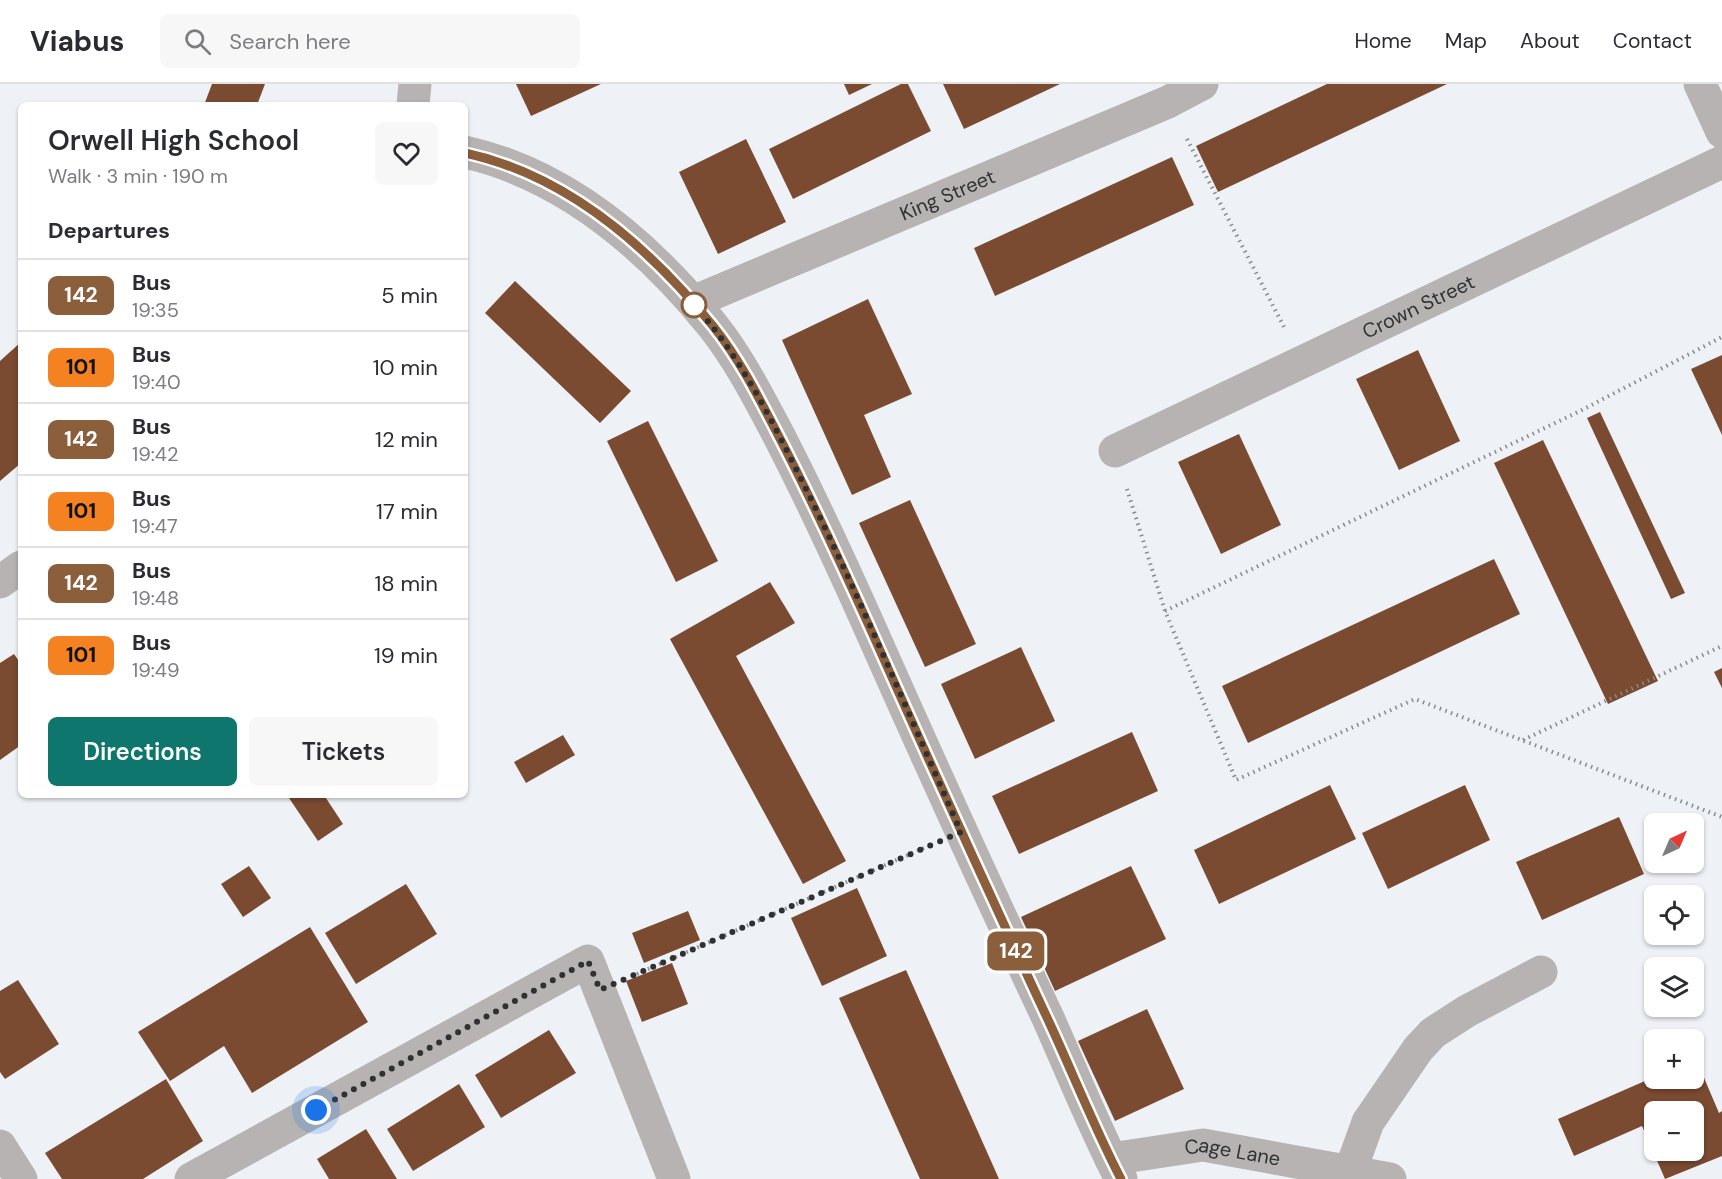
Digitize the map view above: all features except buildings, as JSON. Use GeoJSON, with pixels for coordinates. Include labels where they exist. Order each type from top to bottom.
{"type":"FeatureCollection","features":[{"type":"Feature","properties":{"kind":"street"},"geometry":{"type":"LineString","coordinates":[[413,102],[415,84]]}},
{"type":"Feature","properties":{"kind":"street","name":"King Street"},"geometry":{"type":"LineString","coordinates":[[693,302],[1168,102],[1202,84]]}},
{"type":"Feature","properties":{"kind":"street"},"geometry":{"type":"LineString","coordinates":[[1700,84],[1722,132]]}},
{"type":"Feature","properties":{"kind":"street"},"geometry":{"type":"LineString","coordinates":[[468,154],[523,172],[582,202],[639,248],[693,302],[732,354],[789,456],[831,541],[961,832],[1116,1169]]}},
{"type":"Feature","properties":{"kind":"street","name":"Crown Street"},"geometry":{"type":"LineString","coordinates":[[1115,451],[1442,293],[1722,162]]}},
{"type":"Feature","properties":{"kind":"street"},"geometry":{"type":"LineString","coordinates":[[0,582],[18,569]]}},
{"type":"Feature","properties":{"kind":"street"},"geometry":{"type":"LineString","coordinates":[[1350,1172],[1368,1122],[1418,1049],[1433,1033],[1467,1011],[1541,972]]}},
{"type":"Feature","properties":{"kind":"street"},"geometry":{"type":"LineString","coordinates":[[191,1179],[594,975],[674,1179]]}},
{"type":"Feature","properties":{"kind":"street","name":"Cage Lane"},"geometry":{"type":"LineString","coordinates":[[1116,1169],[1203,1145],[1390,1179]]}},
{"type":"Feature","properties":{"kind":"street"},"geometry":{"type":"LineString","coordinates":[[0,1146],[21,1179]]}},
{"type":"Feature","properties":{"kind":"path"},"geometry":{"type":"LineString","coordinates":[[1168,102],[1303,362]]}},
{"type":"Feature","properties":{"kind":"path"},"geometry":{"type":"LineString","coordinates":[[1165,611],[1580,411],[1722,337]]}},
{"type":"Feature","properties":{"kind":"path"},"geometry":{"type":"LineString","coordinates":[[1115,451],[1165,611],[1236,780],[1415,699],[1722,817]]}},
{"type":"Feature","properties":{"kind":"path"},"geometry":{"type":"LineString","coordinates":[[1523,740],[1722,646]]}},
{"type":"Feature","properties":{"kind":"path"},"geometry":{"type":"LineString","coordinates":[[594,975],[961,832]]}},
{"type":"Feature","properties":{"kind":"bus line","name":"142"},"geometry":{"type":"LineString","coordinates":[[468,154],[484,157],[553,185],[608,221],[639,248],[693,302],[714,327],[732,354],[763,406],[826,530],[961,832],[1121,1179]]}},
{"type":"Feature","properties":{"kind":"route"},"geometry":{"type":"LineString","coordinates":[[316,1110],[588,961],[600,990],[961,832],[826,530],[789,456],[732,354],[714,327],[694,305]]}}]}
